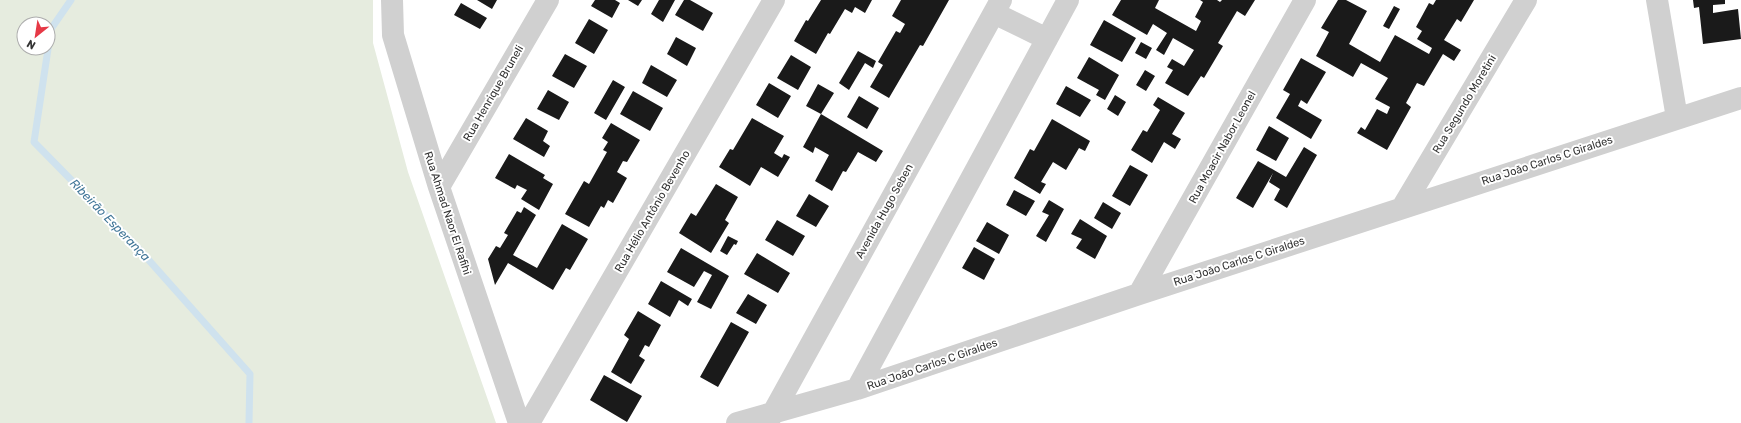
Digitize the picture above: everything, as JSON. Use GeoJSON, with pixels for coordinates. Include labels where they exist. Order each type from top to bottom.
{"type":"FeatureCollection","features":[{"type":"Feature","properties":{"kind":"street","name":"Rua Ahmad Naor El Rafihi"},"geometry":{"type":"LineString","coordinates":[[392,0],[393,35],[439,187],[519,423]]}},
{"type":"Feature","properties":{"kind":"street","name":"Rua Henrique Bruneli"},"geometry":{"type":"LineString","coordinates":[[439,187],[548,0]]}},
{"type":"Feature","properties":{"kind":"street","name":"Rua Hélio Antônio Bevenho"},"geometry":{"type":"LineString","coordinates":[[530,423],[774,0]]}},
{"type":"Feature","properties":{"kind":"street"},"geometry":{"type":"LineString","coordinates":[[857,389],[1068,0]]}},
{"type":"Feature","properties":{"kind":"street","name":"Rua Moacir Nabor Leonel"},"geometry":{"type":"LineString","coordinates":[[1139,294],[1305,0]]}},
{"type":"Feature","properties":{"kind":"street","name":"Rua Segundo Moretini"},"geometry":{"type":"LineString","coordinates":[[1402,208],[1526,0]]}},
{"type":"Feature","properties":{"kind":"street"},"geometry":{"type":"LineString","coordinates":[[1657,0],[1678,118]]}},
{"type":"Feature","properties":{"kind":"street"},"geometry":{"type":"LineString","coordinates":[[997,6],[1047,39]]}},
{"type":"Feature","properties":{"kind":"street","name":"Avenida Hugo Seben"},"geometry":{"type":"LineString","coordinates":[[770,419],[997,6]]}},
{"type":"Feature","properties":{"kind":"street","name":"Rua João Carlos C Giraldes"},"geometry":{"type":"LineString","coordinates":[[737,423],[770,419],[1139,294],[1741,98]]}},
{"type":"Feature","properties":{"kind":"shaded area"},"geometry":{"type":"Polygon","coordinates":[[[0,0],[373,0],[373,43],[408,172],[496,423],[0,423],[0,0]]]}},
{"type":"Feature","properties":{"kind":"building"},"geometry":{"type":"Polygon","coordinates":[[[477,0],[497,0],[492,9],[477,0]]]}},
{"type":"Feature","properties":{"kind":"building"},"geometry":{"type":"Polygon","coordinates":[[[595,0],[615,0],[620,3],[612,18],[591,6],[595,0]]]}},
{"type":"Feature","properties":{"kind":"building"},"geometry":{"type":"Polygon","coordinates":[[[628,0],[642,0],[638,6],[628,0]]]}},
{"type":"Feature","properties":{"kind":"building"},"geometry":{"type":"Polygon","coordinates":[[[659,0],[675,0],[663,22],[651,14],[659,0]]]}},
{"type":"Feature","properties":{"kind":"building"},"geometry":{"type":"Polygon","coordinates":[[[684,0],[690,0],[713,13],[703,31],[675,15],[684,0]]]}},
{"type":"Feature","properties":{"kind":"building"},"geometry":{"type":"Polygon","coordinates":[[[821,0],[872,0],[865,13],[855,7],[852,13],[845,9],[830,34],[828,33],[816,54],[794,41],[806,20],[808,21],[821,0]]]}},
{"type":"Feature","properties":{"kind":"building"},"geometry":{"type":"Polygon","coordinates":[[[901,0],[949,0],[923,46],[920,45],[889,98],[870,87],[883,65],[878,62],[896,31],[900,33],[905,24],[892,16],[901,0]]]}},
{"type":"Feature","properties":{"kind":"building"},"geometry":{"type":"Polygon","coordinates":[[[1121,0],[1159,0],[1155,8],[1196,31],[1201,21],[1195,17],[1203,2],[1200,0],[1217,0],[1220,2],[1222,0],[1255,0],[1245,16],[1237,11],[1218,43],[1223,46],[1204,78],[1201,76],[1188,96],[1165,83],[1173,70],[1167,67],[1172,59],[1184,66],[1194,50],[1173,38],[1164,55],[1156,50],[1167,33],[1153,24],[1147,35],[1112,15],[1121,0]]]}},
{"type":"Feature","properties":{"kind":"building"},"geometry":{"type":"Polygon","coordinates":[[[1338,0],[1346,0],[1367,11],[1349,44],[1380,62],[1395,35],[1429,54],[1432,48],[1417,39],[1422,31],[1416,27],[1429,3],[1433,5],[1436,0],[1474,0],[1461,22],[1457,19],[1444,40],[1461,50],[1454,61],[1443,54],[1424,86],[1417,83],[1406,103],[1411,107],[1387,150],[1357,133],[1361,127],[1365,130],[1377,109],[1387,114],[1390,107],[1375,99],[1388,78],[1361,63],[1353,77],[1316,56],[1329,32],[1321,28],[1338,0]]]}},
{"type":"Feature","properties":{"kind":"building"},"geometry":{"type":"Polygon","coordinates":[[[1693,0],[1725,0],[1725,4],[1713,5],[1713,13],[1738,9],[1741,39],[1703,44],[1699,7],[1694,8],[1693,0]]]}},
{"type":"Feature","properties":{"kind":"building"},"geometry":{"type":"Polygon","coordinates":[[[461,3],[487,18],[480,29],[454,15],[461,3]]]}},
{"type":"Feature","properties":{"kind":"building"},"geometry":{"type":"Polygon","coordinates":[[[1394,6],[1400,9],[1389,29],[1383,26],[1394,6]]]}},
{"type":"Feature","properties":{"kind":"building"},"geometry":{"type":"Polygon","coordinates":[[[589,19],[608,30],[594,54],[575,43],[589,19]]]}},
{"type":"Feature","properties":{"kind":"building"},"geometry":{"type":"Polygon","coordinates":[[[1104,20],[1136,38],[1122,62],[1090,45],[1104,20]]]}},
{"type":"Feature","properties":{"kind":"building"},"geometry":{"type":"Polygon","coordinates":[[[676,37],[696,48],[687,66],[667,54],[676,37]]]}},
{"type":"Feature","properties":{"kind":"building"},"geometry":{"type":"Polygon","coordinates":[[[1141,42],[1152,48],[1146,59],[1135,53],[1141,42]]]}},
{"type":"Feature","properties":{"kind":"building"},"geometry":{"type":"Polygon","coordinates":[[[858,51],[876,61],[873,68],[865,63],[849,90],[839,83],[858,51]]]}},
{"type":"Feature","properties":{"kind":"building"},"geometry":{"type":"Polygon","coordinates":[[[565,54],[587,66],[574,88],[552,76],[565,54]]]}},
{"type":"Feature","properties":{"kind":"building"},"geometry":{"type":"Polygon","coordinates":[[[791,55],[811,67],[798,90],[777,78],[791,55]]]}},
{"type":"Feature","properties":{"kind":"building"},"geometry":{"type":"Polygon","coordinates":[[[1089,57],[1119,75],[1105,100],[1096,95],[1099,90],[1077,78],[1089,57]]]}},
{"type":"Feature","properties":{"kind":"building"},"geometry":{"type":"Polygon","coordinates":[[[1301,58],[1326,72],[1307,104],[1301,100],[1298,106],[1322,120],[1311,139],[1276,118],[1290,94],[1283,90],[1301,58]]]}},
{"type":"Feature","properties":{"kind":"building"},"geometry":{"type":"Polygon","coordinates":[[[651,65],[677,80],[667,97],[642,83],[651,65]]]}},
{"type":"Feature","properties":{"kind":"building"},"geometry":{"type":"Polygon","coordinates":[[[1145,70],[1155,76],[1146,91],[1136,85],[1145,70]]]}},
{"type":"Feature","properties":{"kind":"building"},"geometry":{"type":"Polygon","coordinates":[[[613,80],[625,87],[606,120],[594,113],[613,80]]]}},
{"type":"Feature","properties":{"kind":"building"},"geometry":{"type":"Polygon","coordinates":[[[769,83],[791,96],[778,118],[756,105],[769,83]]]}},
{"type":"Feature","properties":{"kind":"building"},"geometry":{"type":"Polygon","coordinates":[[[818,84],[834,93],[821,114],[806,106],[818,84]]]}},
{"type":"Feature","properties":{"kind":"building"},"geometry":{"type":"Polygon","coordinates":[[[1066,86],[1091,100],[1080,117],[1056,104],[1066,86]]]}},
{"type":"Feature","properties":{"kind":"building"},"geometry":{"type":"Polygon","coordinates":[[[548,90],[569,102],[559,120],[537,109],[548,90]]]}},
{"type":"Feature","properties":{"kind":"building"},"geometry":{"type":"Polygon","coordinates":[[[633,91],[663,108],[650,131],[620,114],[633,91]]]}},
{"type":"Feature","properties":{"kind":"building"},"geometry":{"type":"Polygon","coordinates":[[[1115,95],[1126,102],[1118,116],[1107,109],[1115,95]]]}},
{"type":"Feature","properties":{"kind":"building"},"geometry":{"type":"Polygon","coordinates":[[[859,96],[879,108],[867,129],[847,117],[859,96]]]}},
{"type":"Feature","properties":{"kind":"building"},"geometry":{"type":"Polygon","coordinates":[[[1158,97],[1185,113],[1172,134],[1181,139],[1175,149],[1164,142],[1152,163],[1131,150],[1143,130],[1147,132],[1160,110],[1153,105],[1158,97]]]}},
{"type":"Feature","properties":{"kind":"building"},"geometry":{"type":"Polygon","coordinates":[[[821,114],[883,151],[876,162],[858,152],[846,172],[843,171],[832,191],[815,181],[829,155],[815,147],[813,153],[803,147],[821,114]]]}},
{"type":"Feature","properties":{"kind":"building"},"geometry":{"type":"Polygon","coordinates":[[[526,118],[548,131],[543,141],[550,146],[544,157],[513,139],[526,118]]]}},
{"type":"Feature","properties":{"kind":"building"},"geometry":{"type":"Polygon","coordinates":[[[752,118],[784,136],[774,153],[782,158],[784,154],[790,157],[778,177],[761,167],[750,186],[719,167],[730,149],[733,150],[752,118]]]}},
{"type":"Feature","properties":{"kind":"building"},"geometry":{"type":"Polygon","coordinates":[[[1052,119],[1090,141],[1085,151],[1079,148],[1066,170],[1053,162],[1041,182],[1046,184],[1040,194],[1014,178],[1030,149],[1034,151],[1052,119]]]}},
{"type":"Feature","properties":{"kind":"building"},"geometry":{"type":"Polygon","coordinates":[[[611,123],[640,140],[627,162],[623,161],[617,172],[627,178],[613,203],[608,200],[604,208],[601,206],[589,227],[565,214],[584,181],[589,184],[607,152],[603,150],[608,142],[602,138],[611,123]]]}},
{"type":"Feature","properties":{"kind":"building"},"geometry":{"type":"Polygon","coordinates":[[[1269,126],[1289,138],[1276,161],[1256,150],[1269,126]]]}},
{"type":"Feature","properties":{"kind":"building"},"geometry":{"type":"Polygon","coordinates":[[[1304,147],[1317,155],[1287,208],[1274,200],[1280,189],[1269,182],[1273,173],[1253,208],[1236,198],[1258,161],[1286,177],[1304,147]]]}},
{"type":"Feature","properties":{"kind":"building"},"geometry":{"type":"Polygon","coordinates":[[[509,154],[545,175],[543,178],[553,184],[539,210],[521,199],[527,190],[517,185],[515,189],[495,178],[509,154]]]}},
{"type":"Feature","properties":{"kind":"building"},"geometry":{"type":"Polygon","coordinates":[[[1130,165],[1148,175],[1130,206],[1112,196],[1130,165]]]}},
{"type":"Feature","properties":{"kind":"building"},"geometry":{"type":"Polygon","coordinates":[[[716,184],[738,197],[725,220],[729,223],[711,253],[679,233],[691,213],[696,216],[716,184]]]}},
{"type":"Feature","properties":{"kind":"building"},"geometry":{"type":"Polygon","coordinates":[[[1014,190],[1035,201],[1026,216],[1006,205],[1014,190]]]}},
{"type":"Feature","properties":{"kind":"building"},"geometry":{"type":"Polygon","coordinates":[[[809,194],[829,206],[816,227],[796,216],[809,194]]]}},
{"type":"Feature","properties":{"kind":"building"},"geometry":{"type":"Polygon","coordinates":[[[1049,200],[1064,209],[1046,242],[1036,236],[1049,215],[1042,212],[1049,200]]]}},
{"type":"Feature","properties":{"kind":"building"},"geometry":{"type":"Polygon","coordinates":[[[1103,202],[1121,213],[1112,229],[1094,218],[1103,202]]]}},
{"type":"Feature","properties":{"kind":"building"},"geometry":{"type":"Polygon","coordinates":[[[524,207],[536,215],[513,255],[537,268],[562,224],[588,239],[570,270],[566,268],[553,290],[508,263],[495,285],[488,259],[496,246],[500,248],[508,235],[504,233],[517,211],[521,213],[524,207]]]}},
{"type":"Feature","properties":{"kind":"building"},"geometry":{"type":"Polygon","coordinates":[[[1080,219],[1107,236],[1095,259],[1076,248],[1082,239],[1071,234],[1080,219]]]}},
{"type":"Feature","properties":{"kind":"building"},"geometry":{"type":"Polygon","coordinates":[[[777,220],[805,236],[793,256],[765,240],[777,220]]]}},
{"type":"Feature","properties":{"kind":"building"},"geometry":{"type":"Polygon","coordinates":[[[987,222],[1009,235],[999,254],[976,241],[987,222]]]}},
{"type":"Feature","properties":{"kind":"building"},"geometry":{"type":"Polygon","coordinates":[[[728,236],[738,241],[736,245],[734,244],[727,255],[720,251],[728,236]]]}},
{"type":"Feature","properties":{"kind":"building"},"geometry":{"type":"Polygon","coordinates":[[[974,247],[995,259],[984,280],[962,268],[974,247]]]}},
{"type":"Feature","properties":{"kind":"building"},"geometry":{"type":"Polygon","coordinates":[[[681,248],[729,276],[711,309],[697,302],[712,275],[704,271],[694,287],[667,272],[681,248]]]}},
{"type":"Feature","properties":{"kind":"building"},"geometry":{"type":"Polygon","coordinates":[[[757,253],[790,273],[778,293],[744,274],[757,253]]]}},
{"type":"Feature","properties":{"kind":"building"},"geometry":{"type":"Polygon","coordinates":[[[661,281],[692,299],[688,306],[679,300],[670,317],[648,304],[661,281]]]}},
{"type":"Feature","properties":{"kind":"building"},"geometry":{"type":"Polygon","coordinates":[[[748,294],[767,305],[756,324],[736,313],[748,294]]]}},
{"type":"Feature","properties":{"kind":"building"},"geometry":{"type":"Polygon","coordinates":[[[638,311],[661,325],[649,347],[645,345],[639,356],[645,360],[631,384],[611,372],[629,339],[624,335],[638,311]]]}},
{"type":"Feature","properties":{"kind":"building"},"geometry":{"type":"Polygon","coordinates":[[[731,322],[749,332],[718,387],[700,377],[731,322]]]}},
{"type":"Feature","properties":{"kind":"building"},"geometry":{"type":"Polygon","coordinates":[[[604,375],[642,396],[627,422],[590,400],[604,375]]]}},
{"type":"Feature","properties":{"kind":"waterway","name":"Ribeirão Esperança"},"geometry":{"type":"LineString","coordinates":[[71,0],[51,29],[34,142],[138,248],[250,374],[249,423]]}}]}
